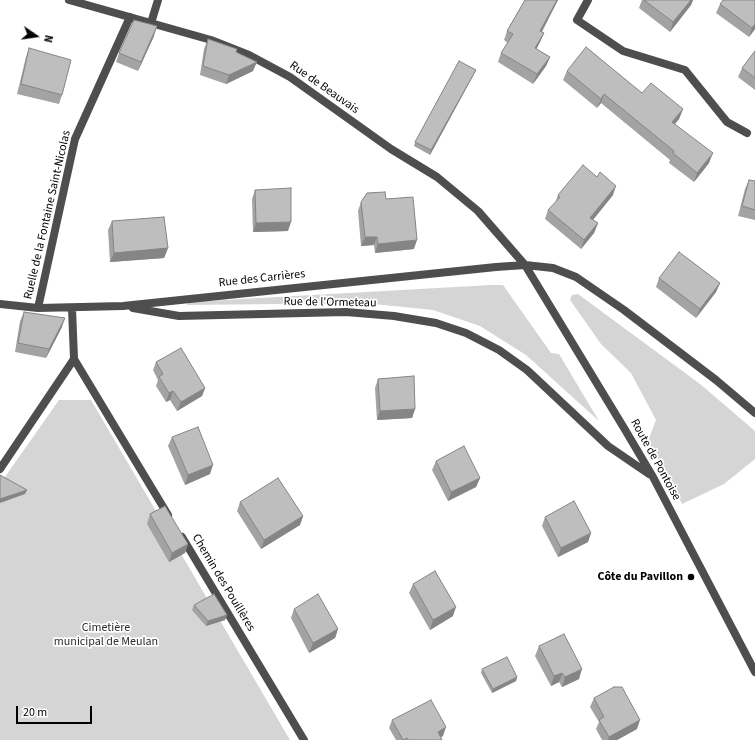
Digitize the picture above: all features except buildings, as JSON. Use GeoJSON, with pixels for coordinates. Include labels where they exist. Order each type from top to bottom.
{"type":"FeatureCollection","features":[{"type":"Feature","properties":{"kind":"street","name":"Rue de Beauvais"},"geometry":{"type":"LineString","coordinates":[[69,0],[211,40],[243,52],[290,77],[391,149],[437,177],[458,192],[478,211],[525,265]]}},
{"type":"Feature","properties":{"kind":"street"},"geometry":{"type":"LineString","coordinates":[[151,23],[158,0]]}},
{"type":"Feature","properties":{"kind":"street"},"geometry":{"type":"LineString","coordinates":[[588,0],[577,20],[623,52],[685,70],[727,122],[747,133]]}},
{"type":"Feature","properties":{"kind":"street","name":"Ruelle de la Fontaine Saint-Nicolas"},"geometry":{"type":"LineString","coordinates":[[38,308],[75,139],[130,17]]}},
{"type":"Feature","properties":{"kind":"street"},"geometry":{"type":"LineString","coordinates":[[525,265],[553,268],[576,277],[642,324],[716,380],[755,413]]}},
{"type":"Feature","properties":{"kind":"street","name":"Rue des Carrières"},"geometry":{"type":"LineString","coordinates":[[0,304],[38,308],[123,306],[525,265]]}},
{"type":"Feature","properties":{"kind":"street","name":"Route de Pontoise"},"geometry":{"type":"LineString","coordinates":[[525,265],[653,477],[755,672]]}},
{"type":"Feature","properties":{"kind":"street","name":"Rue de l'Ormeteau"},"geometry":{"type":"LineString","coordinates":[[123,306],[179,316],[346,312],[436,323],[466,333],[499,350],[527,370],[608,446],[653,477]]}},
{"type":"Feature","properties":{"kind":"street","name":"Chemin des Pouillères"},"geometry":{"type":"LineString","coordinates":[[72,308],[74,359],[304,740]]}},
{"type":"Feature","properties":{"kind":"street"},"geometry":{"type":"LineString","coordinates":[[0,469],[74,359]]}},
{"type":"Feature","properties":{"kind":"green space"},"geometry":{"type":"Polygon","coordinates":[[[503,285],[551,353],[559,354],[599,421],[526,355],[480,326],[433,310],[364,303],[187,305],[188,302],[503,285]]]}},
{"type":"Feature","properties":{"kind":"green space"},"geometry":{"type":"Polygon","coordinates":[[[578,294],[700,384],[755,431],[755,459],[724,484],[682,504],[648,441],[656,420],[631,373],[601,344],[570,300],[572,295],[578,294]]]}},
{"type":"Feature","properties":{"kind":"green space","name":"Cimetière municipal de Meulan"},"geometry":{"type":"Polygon","coordinates":[[[59,400],[91,400],[290,740],[0,740],[0,484],[59,400]]]}},
{"type":"Feature","properties":{"kind":"place","name":"Côte du Pavillon"},"geometry":{"type":"Point","coordinates":[691,577]}}]}
